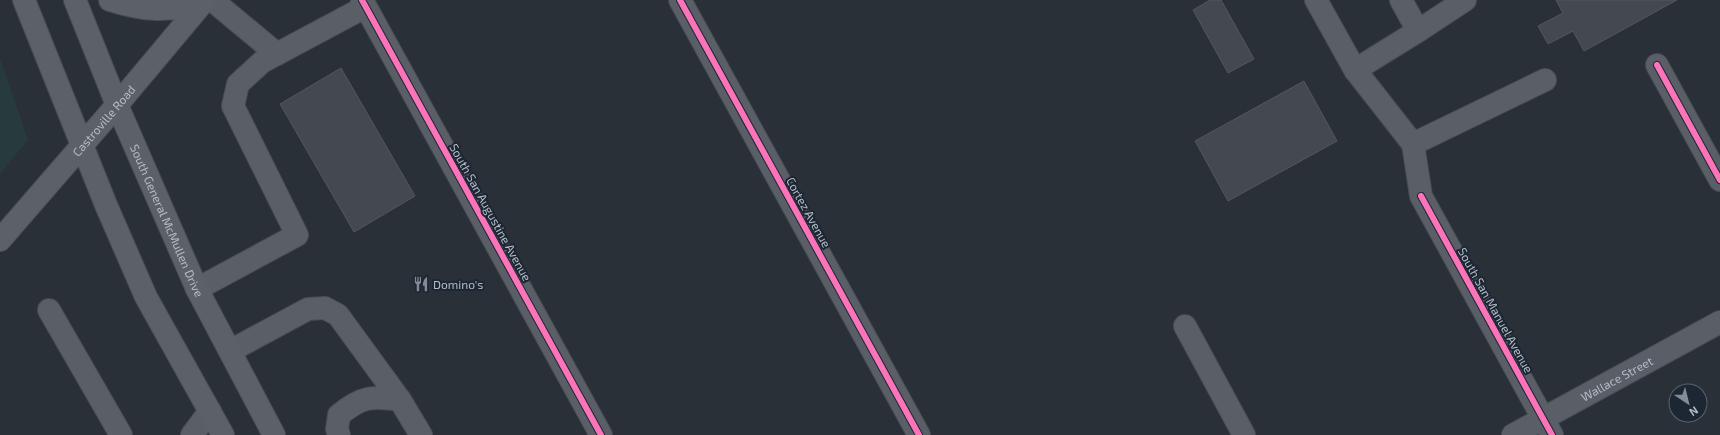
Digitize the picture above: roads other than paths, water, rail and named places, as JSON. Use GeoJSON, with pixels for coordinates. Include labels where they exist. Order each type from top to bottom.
{"type":"FeatureCollection","features":[{"type":"Feature","properties":{"kind":"main road"},"geometry":{"type":"LineString","coordinates":[[24,0],[82,145],[146,297],[223,435]]}},
{"type":"Feature","properties":{"kind":"main road","name":"South General McMullen Drive"},"geometry":{"type":"LineString","coordinates":[[75,0],[117,105],[197,290],[274,435]]}},
{"type":"Feature","properties":{"kind":"main road"},"geometry":{"type":"LineString","coordinates":[[110,0],[128,6],[158,10],[188,7],[202,0]]}},
{"type":"Feature","properties":{"kind":"main road","name":"Castroville Road"},"geometry":{"type":"LineString","coordinates":[[0,240],[117,105],[205,0]]}},
{"type":"Feature","properties":{"kind":"street"},"geometry":{"type":"LineString","coordinates":[[212,0],[277,54]]}},
{"type":"Feature","properties":{"kind":"street","name":"Cortez Avenue"},"geometry":{"type":"LineString","coordinates":[[680,0],[918,435]]}},
{"type":"Feature","properties":{"kind":"street"},"geometry":{"type":"LineString","coordinates":[[1316,0],[1356,70],[1413,144],[1545,80]]}},
{"type":"Feature","properties":{"kind":"street"},"geometry":{"type":"LineString","coordinates":[[1401,0],[1418,30]]}},
{"type":"Feature","properties":{"kind":"street"},"geometry":{"type":"LineString","coordinates":[[1356,70],[1465,0]]}},
{"type":"Feature","properties":{"kind":"street"},"geometry":{"type":"LineString","coordinates":[[197,290],[297,235],[233,106],[238,84],[262,62],[364,3]]}},
{"type":"Feature","properties":{"kind":"street","name":"South San Augustine Avenue"},"geometry":{"type":"LineString","coordinates":[[364,3],[601,435]]}},
{"type":"Feature","properties":{"kind":"street"},"geometry":{"type":"LineString","coordinates":[[1657,65],[1720,180]]}},
{"type":"Feature","properties":{"kind":"street","name":"South San Manuel Avenue"},"geometry":{"type":"LineString","coordinates":[[1413,144],[1421,196],[1547,427]]}},
{"type":"Feature","properties":{"kind":"street"},"geometry":{"type":"LineString","coordinates":[[230,351],[308,309],[325,308],[338,315],[400,400],[421,435]]}},
{"type":"Feature","properties":{"kind":"street"},"geometry":{"type":"LineString","coordinates":[[49,310],[121,435]]}},
{"type":"Feature","properties":{"kind":"street","name":"Wallace Street"},"geometry":{"type":"LineString","coordinates":[[1513,435],[1547,427],[1720,322]]}},
{"type":"Feature","properties":{"kind":"street"},"geometry":{"type":"LineString","coordinates":[[1185,326],[1244,435]]}},
{"type":"Feature","properties":{"kind":"street"},"geometry":{"type":"LineString","coordinates":[[339,435],[337,429],[339,414],[350,406],[363,399],[382,398],[400,400]]}},
{"type":"Feature","properties":{"kind":"street"},"geometry":{"type":"LineString","coordinates":[[192,435],[210,411]]}},
{"type":"Feature","properties":{"kind":"place","name":"Domino's"},"geometry":{"type":"Point","coordinates":[421,284]}}]}
